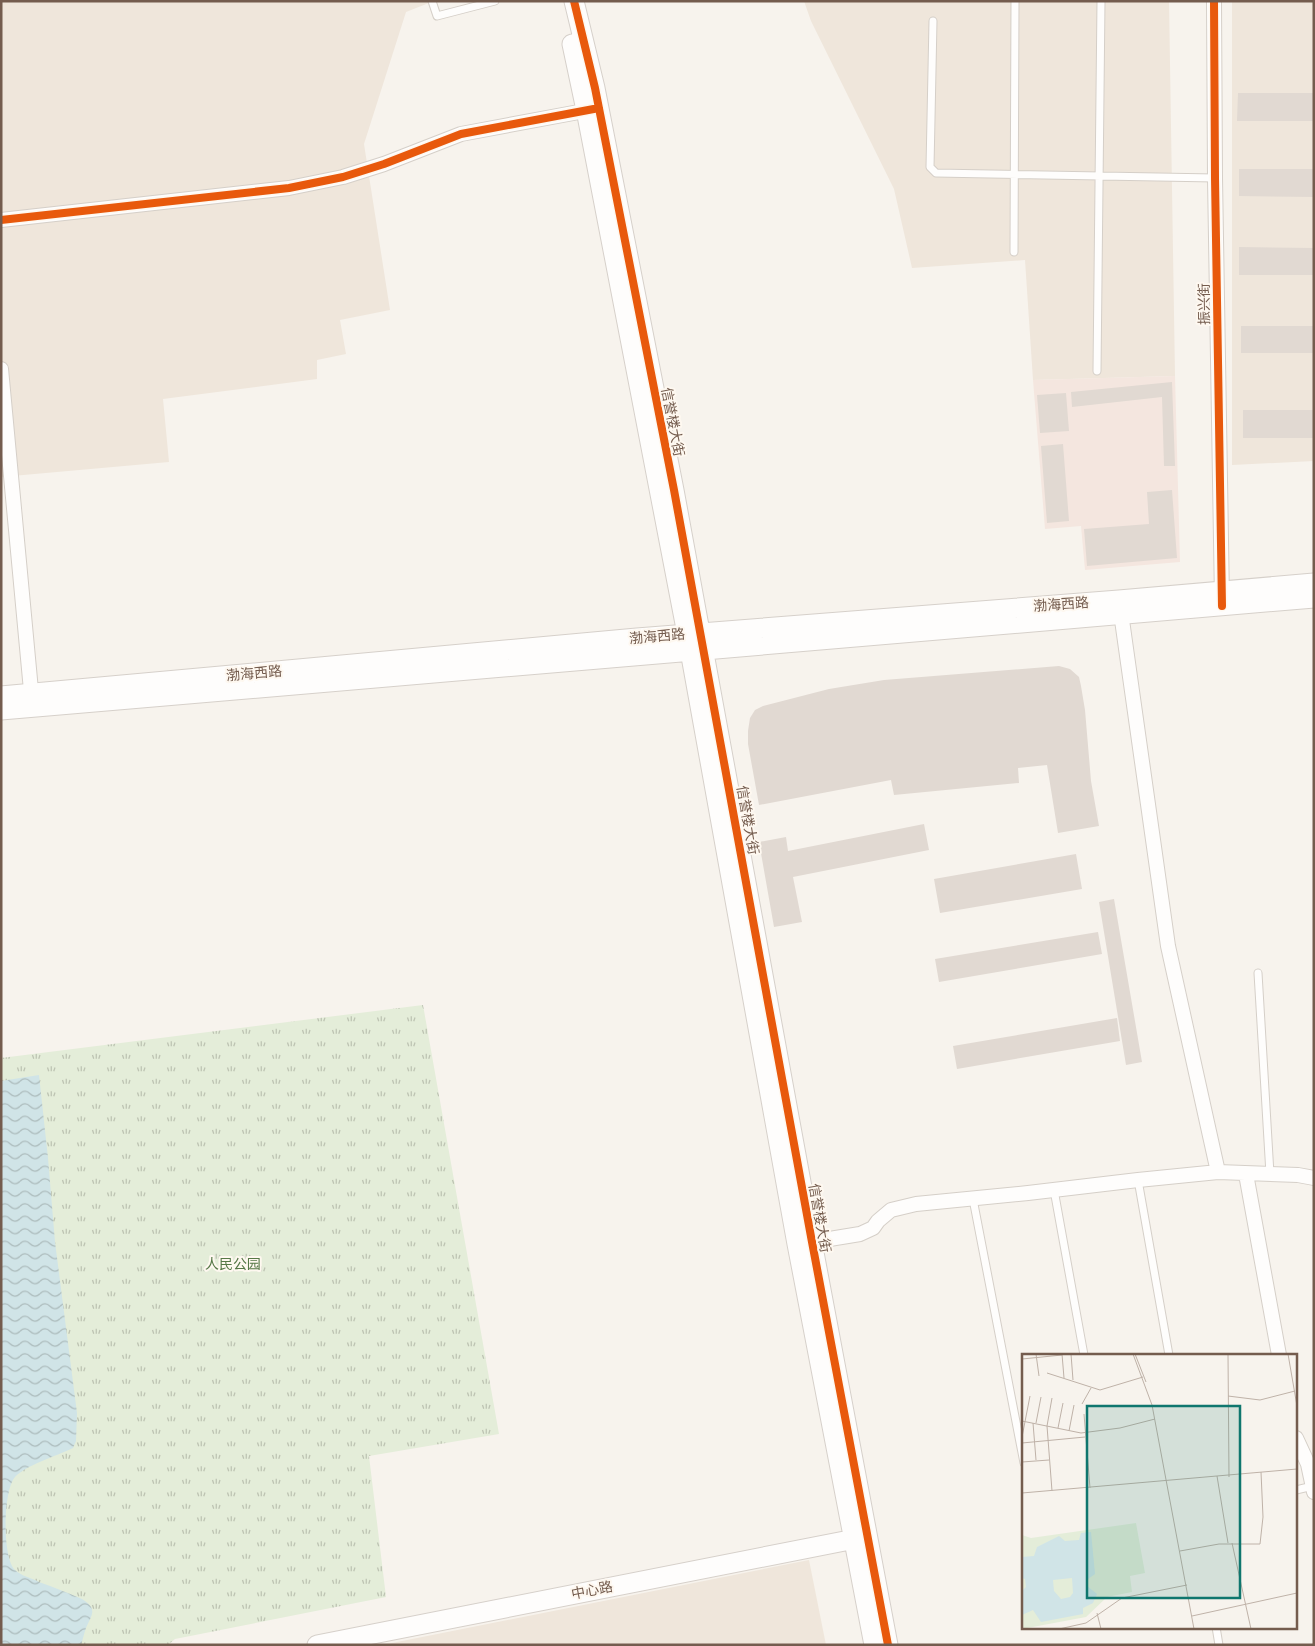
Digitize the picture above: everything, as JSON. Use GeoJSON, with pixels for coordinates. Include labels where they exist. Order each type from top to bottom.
{"type":"FeatureCollection","features":[{"type":"Feature","properties":{"kind":"street","name":"信誉楼大街"},"geometry":{"type":"LineString","coordinates":[[563,1],[592,109],[695,642],[804,1243],[860,1538],[874,1645]]}},
{"type":"Feature","properties":{"kind":"street","name":"信誉楼大街"},"geometry":{"type":"LineString","coordinates":[[574,1],[595,88],[592,109]]}},
{"type":"Feature","properties":{"kind":"street","name":"振兴街"},"geometry":{"type":"LineString","coordinates":[[1214,1],[1214,178],[1222,599]]}},
{"type":"Feature","properties":{"kind":"street"},"geometry":{"type":"LineString","coordinates":[[1,220],[289,188],[343,177],[461,134],[592,109]]}},
{"type":"Feature","properties":{"kind":"street"},"geometry":{"type":"LineString","coordinates":[[1,369],[32,700]]}},
{"type":"Feature","properties":{"kind":"street","name":"渤海西路"},"geometry":{"type":"LineString","coordinates":[[1222,599],[1314,583]]}},
{"type":"Feature","properties":{"kind":"street","name":"渤海西路"},"geometry":{"type":"LineString","coordinates":[[1,696],[32,700],[1120,607],[1222,599],[1314,598]]}},
{"type":"Feature","properties":{"kind":"street"},"geometry":{"type":"LineString","coordinates":[[1120,607],[1168,946],[1218,1172]]}},
{"type":"Feature","properties":{"kind":"street","name":"渤海西路"},"geometry":{"type":"LineString","coordinates":[[1,710],[32,700]]}},
{"type":"Feature","properties":{"kind":"street"},"geometry":{"type":"LineString","coordinates":[[804,1243],[860,1234],[873,1228],[891,1210],[916,1204],[1218,1172],[1298,1175],[1314,1178]]}},
{"type":"Feature","properties":{"kind":"street"},"geometry":{"type":"LineString","coordinates":[[1246,1174],[1279,1354]]}},
{"type":"Feature","properties":{"kind":"street"},"geometry":{"type":"LineString","coordinates":[[1298,1442],[1308,1464],[1313,1489]]}},
{"type":"Feature","properties":{"kind":"street","name":"信誉楼大街"},"geometry":{"type":"LineString","coordinates":[[860,1538],[888,1645]]}},
{"type":"Feature","properties":{"kind":"street","name":"中心路"},"geometry":{"type":"LineString","coordinates":[[317,1645],[860,1538]]}},
{"type":"Feature","properties":{"kind":"lane"},"geometry":{"type":"LineString","coordinates":[[432,1],[436,16],[495,1]]}},
{"type":"Feature","properties":{"kind":"lane"},"geometry":{"type":"LineString","coordinates":[[1014,252],[1015,1]]}},
{"type":"Feature","properties":{"kind":"lane"},"geometry":{"type":"LineString","coordinates":[[1097,371],[1101,1]]}},
{"type":"Feature","properties":{"kind":"lane"},"geometry":{"type":"LineString","coordinates":[[933,21],[930,167],[936,173],[1214,178]]}},
{"type":"Feature","properties":{"kind":"lane"},"geometry":{"type":"LineString","coordinates":[[1258,973],[1270,1174]]}},
{"type":"Feature","properties":{"kind":"lane"},"geometry":{"type":"LineString","coordinates":[[1138,1180],[1169,1354]]}},
{"type":"Feature","properties":{"kind":"lane"},"geometry":{"type":"LineString","coordinates":[[1054,1190],[1084,1354]]}},
{"type":"Feature","properties":{"kind":"lane"},"geometry":{"type":"LineString","coordinates":[[973,1199],[1022,1453]]}},
{"type":"Feature","properties":{"kind":"lane"},"geometry":{"type":"LineString","coordinates":[[1298,1490],[1313,1489]]}},
{"type":"Feature","properties":{"kind":"lane"},"geometry":{"type":"LineString","coordinates":[[1216,1628],[1219,1645]]}},
{"type":"Feature","properties":{"kind":"shaded area"},"geometry":{"type":"Polygon","coordinates":[[[1,1],[434,1],[406,12],[364,144],[390,310],[340,320],[346,354],[317,360],[317,379],[163,399],[169,462],[1,477],[1,1]]]}},
{"type":"Feature","properties":{"kind":"shaded area"},"geometry":{"type":"Polygon","coordinates":[[[804,1],[1169,1],[1175,376],[1033,380],[1025,260],[912,268],[894,189],[811,21],[804,1]]]}},
{"type":"Feature","properties":{"kind":"shaded area"},"geometry":{"type":"Polygon","coordinates":[[[1232,1],[1314,1],[1314,461],[1232,465],[1232,1]]]}},
{"type":"Feature","properties":{"kind":"shaded area"},"geometry":{"type":"Polygon","coordinates":[[[1175,376],[1180,562],[1085,570],[1081,526],[1045,529],[1033,380],[1175,376]]]}},
{"type":"Feature","properties":{"kind":"shaded area"},"geometry":{"type":"Polygon","coordinates":[[[809,1560],[826,1645],[382,1645],[809,1560]]]}},
{"type":"Feature","properties":{"kind":"green space","name":"人民公园"},"geometry":{"type":"Polygon","coordinates":[[[423,1005],[499,1434],[369,1456],[386,1597],[175,1639],[168,1645],[1,1645],[1,1058],[423,1005]]]}},
{"type":"Feature","properties":{"kind":"water"},"geometry":{"type":"Polygon","coordinates":[[[39,1075],[55,1242],[77,1413],[76,1441],[73,1448],[34,1465],[15,1477],[8,1495],[6,1539],[11,1563],[17,1572],[82,1599],[90,1606],[92,1615],[81,1645],[1,1645],[1,1081],[39,1075]]]}},
{"type":"Feature","properties":{"kind":"building"},"geometry":{"type":"Polygon","coordinates":[[[1238,93],[1314,93],[1314,121],[1237,121],[1238,93]]]}},
{"type":"Feature","properties":{"kind":"building"},"geometry":{"type":"Polygon","coordinates":[[[1239,169],[1314,169],[1314,197],[1239,196],[1239,169]]]}},
{"type":"Feature","properties":{"kind":"building"},"geometry":{"type":"Polygon","coordinates":[[[1239,247],[1314,248],[1314,275],[1239,275],[1239,247]]]}},
{"type":"Feature","properties":{"kind":"building"},"geometry":{"type":"Polygon","coordinates":[[[1241,326],[1314,326],[1314,353],[1241,353],[1241,326]]]}},
{"type":"Feature","properties":{"kind":"building"},"geometry":{"type":"Polygon","coordinates":[[[1172,382],[1175,466],[1164,466],[1162,397],[1072,407],[1071,392],[1172,382]]]}},
{"type":"Feature","properties":{"kind":"building"},"geometry":{"type":"Polygon","coordinates":[[[1066,393],[1069,431],[1040,433],[1037,395],[1066,393]]]}},
{"type":"Feature","properties":{"kind":"building"},"geometry":{"type":"Polygon","coordinates":[[[1243,410],[1314,410],[1314,438],[1243,438],[1243,410]]]}},
{"type":"Feature","properties":{"kind":"building"},"geometry":{"type":"Polygon","coordinates":[[[1063,444],[1069,521],[1047,523],[1041,446],[1063,444]]]}},
{"type":"Feature","properties":{"kind":"building"},"geometry":{"type":"Polygon","coordinates":[[[1172,490],[1177,558],[1087,566],[1084,529],[1149,524],[1147,492],[1172,490]]]}},
{"type":"Feature","properties":{"kind":"building"},"geometry":{"type":"Polygon","coordinates":[[[1059,666],[1070,669],[1079,677],[1085,710],[1091,781],[1099,826],[1058,833],[1047,765],[1018,768],[1019,783],[894,795],[891,780],[759,805],[748,744],[748,731],[750,718],[755,710],[763,706],[829,689],[884,680],[1059,666]]]}},
{"type":"Feature","properties":{"kind":"building"},"geometry":{"type":"Polygon","coordinates":[[[924,824],[929,850],[793,877],[802,922],[774,927],[759,842],[786,837],[788,851],[924,824]]]}},
{"type":"Feature","properties":{"kind":"building"},"geometry":{"type":"Polygon","coordinates":[[[1076,854],[1082,889],[940,913],[934,879],[1076,854]]]}},
{"type":"Feature","properties":{"kind":"building"},"geometry":{"type":"Polygon","coordinates":[[[1114,899],[1142,1062],[1126,1065],[1099,902],[1114,899]]]}},
{"type":"Feature","properties":{"kind":"building"},"geometry":{"type":"Polygon","coordinates":[[[1098,932],[1102,954],[939,982],[935,959],[1098,932]]]}},
{"type":"Feature","properties":{"kind":"building"},"geometry":{"type":"Polygon","coordinates":[[[1117,1018],[1120,1041],[957,1069],[953,1046],[1117,1018]]]}},
{"type":"Feature","properties":{"kind":"cycle path"},"geometry":{"type":"LineString","coordinates":[[574,1],[595,88],[674,490],[888,1645]]}},
{"type":"Feature","properties":{"kind":"cycle path"},"geometry":{"type":"LineString","coordinates":[[1214,1],[1222,606]]}},
{"type":"Feature","properties":{"kind":"cycle path"},"geometry":{"type":"LineString","coordinates":[[1,220],[289,188],[343,177],[384,164],[461,134],[599,108]]}}]}
